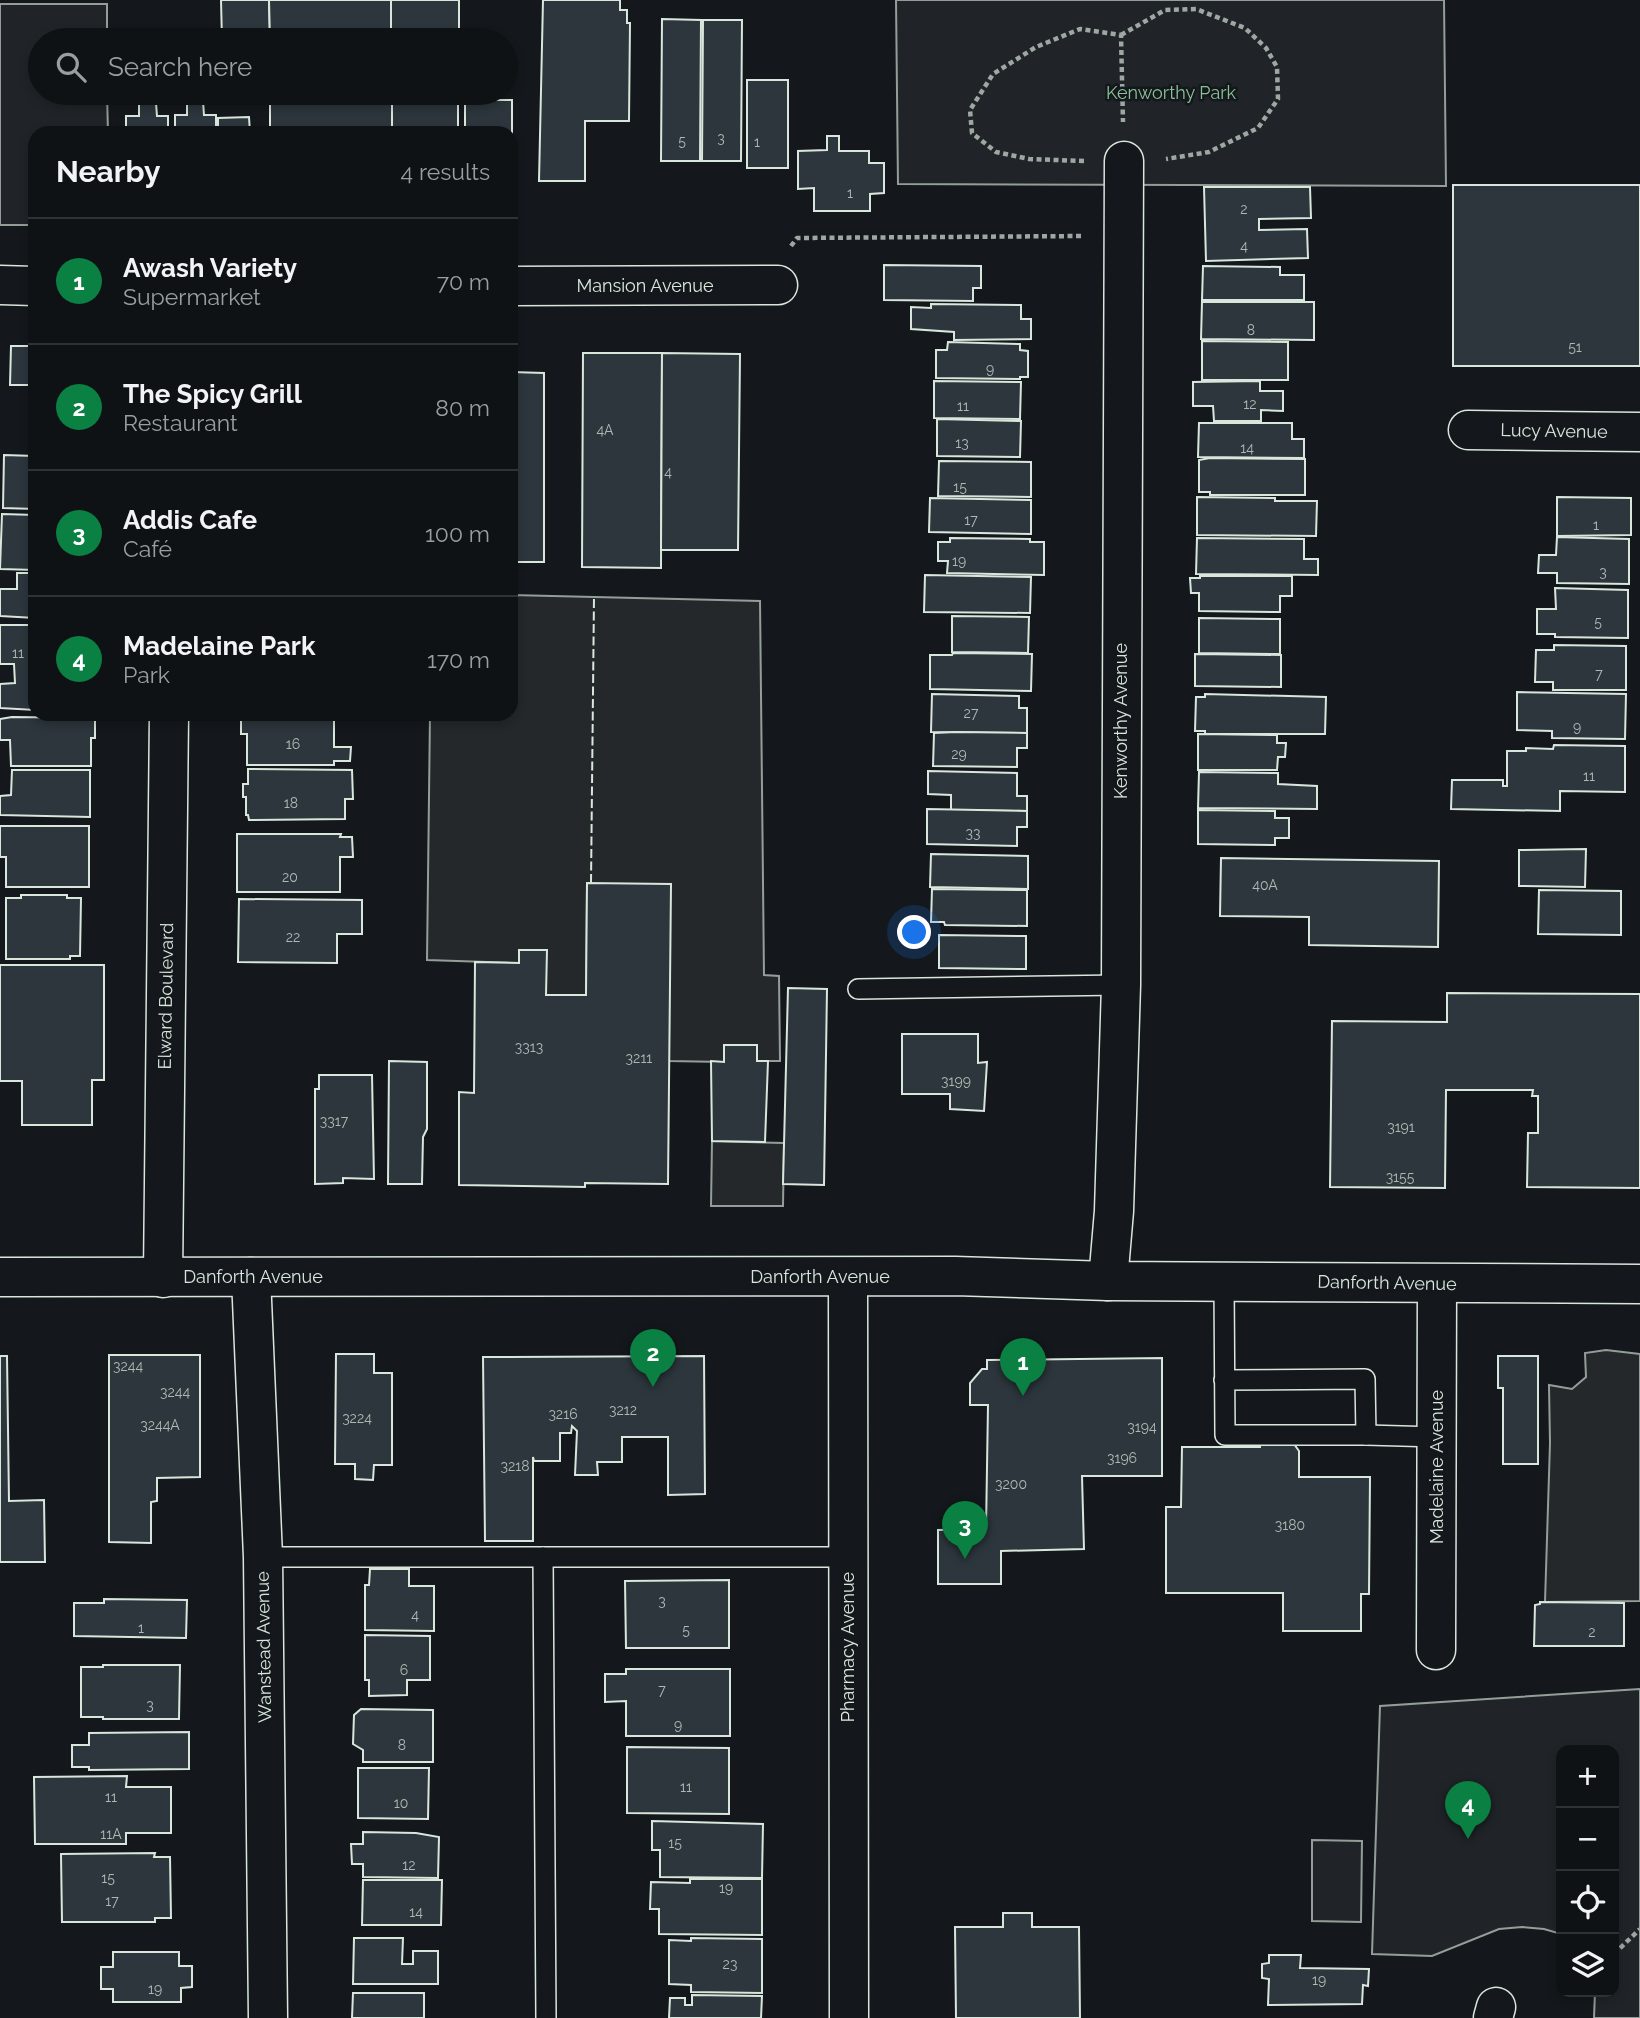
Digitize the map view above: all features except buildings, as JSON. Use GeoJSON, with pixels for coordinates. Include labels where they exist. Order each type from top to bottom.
{"type":"FeatureCollection","features":[{"type":"Feature","properties":{"kind":"street","name":"Kenworthy Avenue"},"geometry":{"type":"LineString","coordinates":[[1108,1281],[1114,1211],[1121,985],[1124,161]]}},
{"type":"Feature","properties":{"kind":"street","name":"Mansion Avenue"},"geometry":{"type":"LineString","coordinates":[[518,286],[783,268]]}},
{"type":"Feature","properties":{"kind":"street"},"geometry":{"type":"LineString","coordinates":[[0,285],[28,286]]}},
{"type":"Feature","properties":{"kind":"street","name":"Lucy Avenue"},"geometry":{"type":"LineString","coordinates":[[1468,430],[1640,432]]}},
{"type":"Feature","properties":{"kind":"street","name":"Elward Boulevard"},"geometry":{"type":"LineString","coordinates":[[163,1278],[169,721]]}},
{"type":"Feature","properties":{"kind":"street","name":"Danforth Avenue"},"geometry":{"type":"LineString","coordinates":[[0,1276],[955,1276],[1108,1281],[1640,1284]]}},
{"type":"Feature","properties":{"kind":"street","name":"Wanstead Avenue"},"geometry":{"type":"LineString","coordinates":[[251,1277],[263,1557],[268,2018]]}},
{"type":"Feature","properties":{"kind":"street","name":"Pharmacy Avenue"},"geometry":{"type":"LineString","coordinates":[[848,1277],[849,2018]]}},
{"type":"Feature","properties":{"kind":"street","name":"Madelaine Avenue"},"geometry":{"type":"LineString","coordinates":[[1436,1650],[1437,1284]]}},
{"type":"Feature","properties":{"kind":"lane"},"geometry":{"type":"LineString","coordinates":[[858,989],[1121,985]]}},
{"type":"Feature","properties":{"kind":"lane"},"geometry":{"type":"LineString","coordinates":[[1224,1282],[1225,1435],[1437,1437]]}},
{"type":"Feature","properties":{"kind":"lane"},"geometry":{"type":"LineString","coordinates":[[1224,1380],[1365,1379],[1366,1435]]}},
{"type":"Feature","properties":{"kind":"lane"},"geometry":{"type":"LineString","coordinates":[[263,1557],[847,1557]]}},
{"type":"Feature","properties":{"kind":"lane"},"geometry":{"type":"LineString","coordinates":[[544,1557],[546,2018]]}},
{"type":"Feature","properties":{"kind":"path"},"geometry":{"type":"LineString","coordinates":[[1196,9],[1245,28],[1266,48],[1277,66],[1278,99],[1258,128],[1209,152],[1154,161],[1124,161],[1029,159],[996,152],[972,133],[970,110],[993,74],[1036,47],[1080,29],[1121,35],[1166,10],[1196,9]]}},
{"type":"Feature","properties":{"kind":"path"},"geometry":{"type":"LineString","coordinates":[[1121,35],[1124,161]]}},
{"type":"Feature","properties":{"kind":"path"},"geometry":{"type":"LineString","coordinates":[[783,268],[797,238],[1122,236]]}},
{"type":"Feature","properties":{"kind":"path"},"geometry":{"type":"LineString","coordinates":[[1619,1949],[1640,1929]]}},
{"type":"Feature","properties":{"kind":"green space","name":"Kenworthy Park"},"geometry":{"type":"Polygon","coordinates":[[[896,0],[1444,0],[1446,186],[898,184],[896,0]]]}},
{"type":"Feature","properties":{"kind":"green space"},"geometry":{"type":"Polygon","coordinates":[[[0,4],[107,4],[107,28],[28,28],[28,105],[107,105],[108,126],[28,126],[28,225],[0,225],[0,4]]]}},
{"type":"Feature","properties":{"kind":"green space"},"geometry":{"type":"Polygon","coordinates":[[[1640,1689],[1640,2018],[1594,2018],[1595,1997],[1619,1997],[1619,1745],[1556,1745],[1556,1933],[1522,1927],[1499,1929],[1432,1956],[1372,1954],[1380,1706],[1640,1689]]]}},
{"type":"Feature","properties":{"kind":"green space"},"geometry":{"type":"Polygon","coordinates":[[[1312,1840],[1362,1841],[1361,1922],[1312,1921],[1312,1840]]]}},
{"type":"Feature","properties":{"kind":"shaded area"},"geometry":{"type":"Polygon","coordinates":[[[518,595],[760,601],[764,975],[779,976],[780,1061],[757,1061],[757,1045],[725,1045],[724,1062],[669,1061],[587,883],[586,995],[546,995],[546,950],[519,950],[519,963],[427,960],[430,721],[518,721],[518,595]]]}},
{"type":"Feature","properties":{"kind":"shaded area"},"geometry":{"type":"Polygon","coordinates":[[[712,1141],[784,1143],[783,1206],[711,1206],[712,1141]]]}},
{"type":"Feature","properties":{"kind":"shaded area"},"geometry":{"type":"Polygon","coordinates":[[[1606,1350],[1640,1354],[1640,1601],[1545,1602],[1549,1385],[1572,1389],[1586,1377],[1585,1353],[1606,1350]]]}},
{"type":"Feature","properties":{"kind":"fence"},"geometry":{"type":"LineString","coordinates":[[591,883],[594,597]]}},
{"type":"Feature","properties":{"kind":"place","name":"The Spicy Grill"},"geometry":{"type":"Point","coordinates":[653,1387]}},
{"type":"Feature","properties":{"kind":"place","name":"Awash Variety"},"geometry":{"type":"Point","coordinates":[1023,1396]}},
{"type":"Feature","properties":{"kind":"place","name":"Addis Cafe"},"geometry":{"type":"Point","coordinates":[965,1559]}},
{"type":"Feature","properties":{"kind":"place","name":"Madelaine Park"},"geometry":{"type":"Point","coordinates":[1468,1839]}}]}
